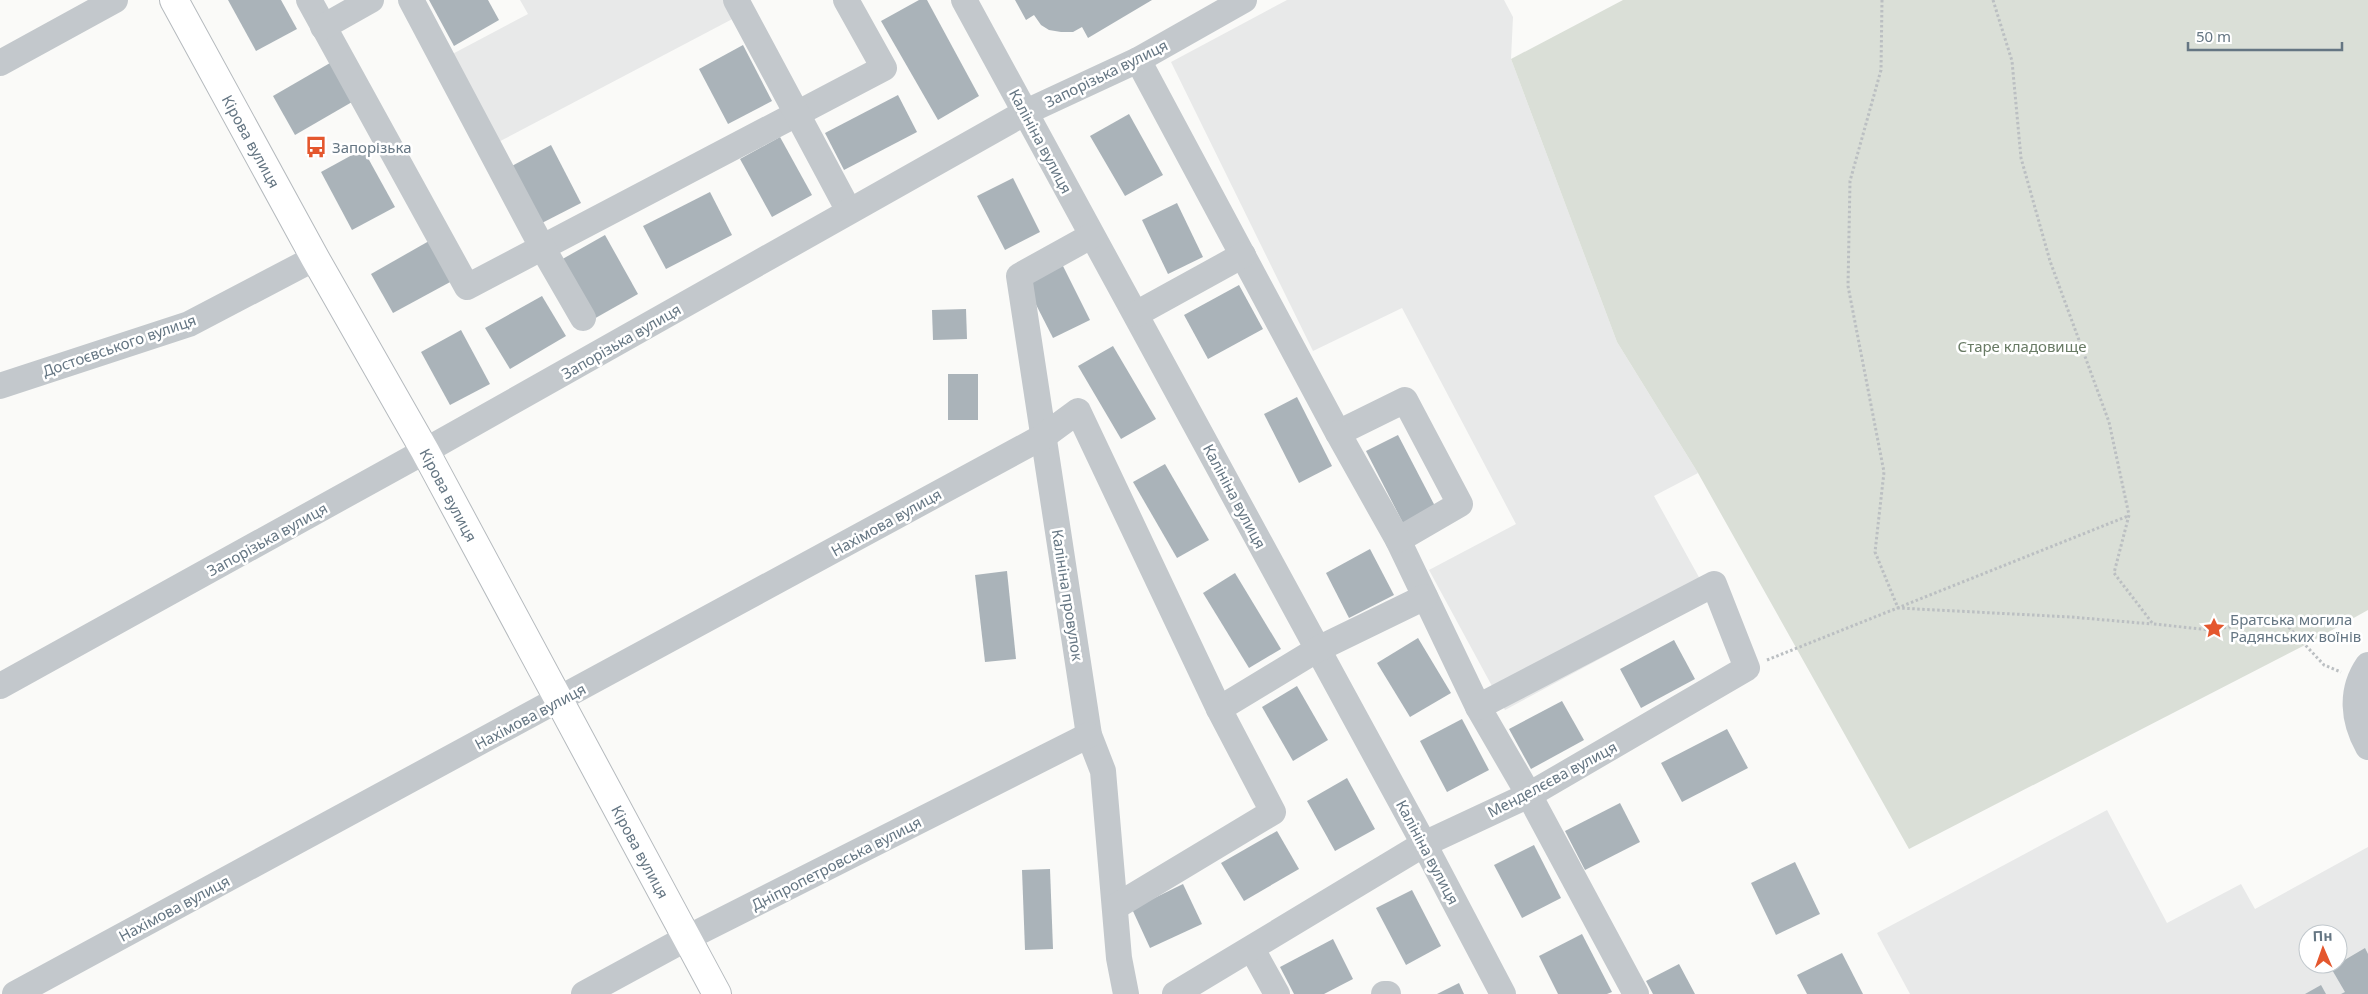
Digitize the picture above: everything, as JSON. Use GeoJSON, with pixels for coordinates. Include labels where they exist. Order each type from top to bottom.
{"type":"FeatureCollection","features":[{"type":"Feature","properties":{"kind":"main road","name":"Кірова вулиця"},"geometry":{"type":"LineString","coordinates":[[174,0],[315,258],[425,451],[716,994]]}},
{"type":"Feature","properties":{"kind":"street"},"geometry":{"type":"LineString","coordinates":[[0,63],[115,0]]}},
{"type":"Feature","properties":{"kind":"street"},"geometry":{"type":"LineString","coordinates":[[309,0],[322,27],[467,287],[884,68],[846,0]]}},
{"type":"Feature","properties":{"kind":"street"},"geometry":{"type":"LineString","coordinates":[[322,27],[371,0]]}},
{"type":"Feature","properties":{"kind":"street"},"geometry":{"type":"LineString","coordinates":[[410,0],[542,247],[583,318]]}},
{"type":"Feature","properties":{"kind":"street"},"geometry":{"type":"LineString","coordinates":[[736,0],[849,211]]}},
{"type":"Feature","properties":{"kind":"street","name":"Калініна вулиця"},"geometry":{"type":"LineString","coordinates":[[964,0],[1424,844],[1503,994]]}},
{"type":"Feature","properties":{"kind":"street","name":"Запорізька вулиця"},"geometry":{"type":"LineString","coordinates":[[0,686],[425,451],[1026,112],[1138,60],[1244,0]]}},
{"type":"Feature","properties":{"kind":"street"},"geometry":{"type":"LineString","coordinates":[[1138,60],[1338,433],[1398,540],[1478,706],[1529,795],[1636,994]]}},
{"type":"Feature","properties":{"kind":"street","name":"Калініна провулок"},"geometry":{"type":"LineString","coordinates":[[1091,236],[1019,276],[1089,736],[1103,771],[1115,907],[1126,994]]}},
{"type":"Feature","properties":{"kind":"street"},"geometry":{"type":"LineString","coordinates":[[1136,314],[1242,255]]}},
{"type":"Feature","properties":{"kind":"street","name":"Достоєвського вулиця"},"geometry":{"type":"LineString","coordinates":[[0,386],[189,324],[315,258]]}},
{"type":"Feature","properties":{"kind":"street"},"geometry":{"type":"LineString","coordinates":[[1338,433],[1405,400],[1460,504],[1398,540]]}},
{"type":"Feature","properties":{"kind":"street","name":"Нахімова вулиця"},"geometry":{"type":"LineString","coordinates":[[15,994],[1044,436],[1078,411],[1219,709]]}},
{"type":"Feature","properties":{"kind":"street"},"geometry":{"type":"LineString","coordinates":[[1478,706],[1714,584],[1748,668]]}},
{"type":"Feature","properties":{"kind":"street"},"geometry":{"type":"LineString","coordinates":[[1115,907],[1273,812],[1219,709],[1318,650],[1426,598]]}},
{"type":"Feature","properties":{"kind":"street","name":"Менделєєва вулиця"},"geometry":{"type":"LineString","coordinates":[[1175,994],[1424,844],[1529,795],[1748,668]]}},
{"type":"Feature","properties":{"kind":"street"},"geometry":{"type":"LineString","coordinates":[[2363,672],[2356,701],[2358,730],[2368,747]]}},
{"type":"Feature","properties":{"kind":"street","name":"Дніпропетровська вулиця"},"geometry":{"type":"LineString","coordinates":[[584,994],[685,938],[1089,736]]}},
{"type":"Feature","properties":{"kind":"street"},"geometry":{"type":"LineString","coordinates":[[1252,949],[1277,994]]}},
{"type":"Feature","properties":{"kind":"path"},"geometry":{"type":"LineString","coordinates":[[1882,0],[1881,70],[1850,181],[1848,286],[1884,472],[1876,552],[1898,608]]}},
{"type":"Feature","properties":{"kind":"path"},"geometry":{"type":"LineString","coordinates":[[1993,0],[2012,61],[2021,158],[2050,261],[2109,422],[2129,515],[2114,573],[2153,624]]}},
{"type":"Feature","properties":{"kind":"path"},"geometry":{"type":"LineString","coordinates":[[1748,668],[2129,515]]}},
{"type":"Feature","properties":{"kind":"path"},"geometry":{"type":"LineString","coordinates":[[1898,608],[2071,617],[2212,630],[2280,618],[2324,665],[2363,672]]}},
{"type":"Feature","properties":{"kind":"shaded area"},"geometry":{"type":"Polygon","coordinates":[[[520,0],[732,0],[740,15],[489,147],[443,59],[528,14],[520,0]]]}},
{"type":"Feature","properties":{"kind":"shaded area"},"geometry":{"type":"Polygon","coordinates":[[[1287,0],[1504,0],[1513,17],[1511,59],[1617,342],[1698,473],[1654,496],[1711,599],[1505,710],[1429,570],[1516,524],[1402,308],[1313,351],[1171,62],[1287,0]]]}},
{"type":"Feature","properties":{"kind":"shaded area"},"geometry":{"type":"Polygon","coordinates":[[[2107,810],[2167,923],[2241,884],[2255,909],[2368,847],[2368,994],[1910,994],[1877,933],[2107,810]]]}},
{"type":"Feature","properties":{"kind":"green space","name":"Старе кладовище"},"geometry":{"type":"Polygon","coordinates":[[[1623,0],[2368,0],[2368,610],[2307,644],[1909,849],[1698,473],[1617,342],[1511,59],[1623,0]]]}},
{"type":"Feature","properties":{"kind":"building"},"geometry":{"type":"Polygon","coordinates":[[[228,0],[281,0],[297,29],[256,51],[228,0]]]}},
{"type":"Feature","properties":{"kind":"building"},"geometry":{"type":"Polygon","coordinates":[[[429,0],[488,0],[499,20],[454,46],[429,0]]]}},
{"type":"Feature","properties":{"kind":"building"},"geometry":{"type":"Polygon","coordinates":[[[919,0],[927,0],[979,96],[938,120],[881,21],[919,0]]]}},
{"type":"Feature","properties":{"kind":"building"},"geometry":{"type":"Polygon","coordinates":[[[1015,0],[1152,0],[1088,38],[1082,27],[1073,32],[1061,32],[1049,30],[1041,25],[1034,15],[1026,20],[1015,0]]]}},
{"type":"Feature","properties":{"kind":"building"},"geometry":{"type":"Polygon","coordinates":[[[743,45],[772,101],[728,124],[699,69],[743,45]]]}},
{"type":"Feature","properties":{"kind":"building"},"geometry":{"type":"Polygon","coordinates":[[[330,63],[352,102],[295,135],[273,96],[330,63]]]}},
{"type":"Feature","properties":{"kind":"building"},"geometry":{"type":"Polygon","coordinates":[[[898,95],[917,132],[844,170],[825,133],[898,95]]]}},
{"type":"Feature","properties":{"kind":"building"},"geometry":{"type":"Polygon","coordinates":[[[1129,114],[1163,175],[1125,196],[1090,136],[1129,114]]]}},
{"type":"Feature","properties":{"kind":"building"},"geometry":{"type":"Polygon","coordinates":[[[780,137],[812,195],[772,217],[740,159],[780,137]]]}},
{"type":"Feature","properties":{"kind":"building"},"geometry":{"type":"Polygon","coordinates":[[[551,145],[581,203],[540,224],[510,167],[551,145]]]}},
{"type":"Feature","properties":{"kind":"building"},"geometry":{"type":"Polygon","coordinates":[[[363,149],[395,207],[352,230],[321,172],[363,149]]]}},
{"type":"Feature","properties":{"kind":"building"},"geometry":{"type":"Polygon","coordinates":[[[1013,178],[1040,232],[1005,250],[977,196],[1013,178]]]}},
{"type":"Feature","properties":{"kind":"building"},"geometry":{"type":"Polygon","coordinates":[[[710,192],[732,235],[666,269],[643,226],[710,192]]]}},
{"type":"Feature","properties":{"kind":"building"},"geometry":{"type":"Polygon","coordinates":[[[1177,203],[1203,257],[1168,274],[1142,220],[1177,203]]]}},
{"type":"Feature","properties":{"kind":"building"},"geometry":{"type":"Polygon","coordinates":[[[605,235],[638,294],[592,320],[559,261],[605,235]]]}},
{"type":"Feature","properties":{"kind":"building"},"geometry":{"type":"Polygon","coordinates":[[[429,241],[452,281],[393,313],[371,274],[429,241]]]}},
{"type":"Feature","properties":{"kind":"building"},"geometry":{"type":"Polygon","coordinates":[[[1061,262],[1090,320],[1053,338],[1024,281],[1061,262]]]}},
{"type":"Feature","properties":{"kind":"building"},"geometry":{"type":"Polygon","coordinates":[[[1239,285],[1263,329],[1208,359],[1184,315],[1239,285]]]}},
{"type":"Feature","properties":{"kind":"building"},"geometry":{"type":"Polygon","coordinates":[[[542,296],[566,336],[510,369],[485,328],[542,296]]]}},
{"type":"Feature","properties":{"kind":"building"},"geometry":{"type":"Polygon","coordinates":[[[966,309],[967,339],[933,340],[932,310],[966,309]]]}},
{"type":"Feature","properties":{"kind":"building"},"geometry":{"type":"Polygon","coordinates":[[[461,330],[490,384],[450,405],[421,352],[461,330]]]}},
{"type":"Feature","properties":{"kind":"building"},"geometry":{"type":"Polygon","coordinates":[[[1113,346],[1156,419],[1121,439],[1078,366],[1113,346]]]}},
{"type":"Feature","properties":{"kind":"building"},"geometry":{"type":"Polygon","coordinates":[[[948,374],[978,374],[978,420],[948,420],[948,374]]]}},
{"type":"Feature","properties":{"kind":"building"},"geometry":{"type":"Polygon","coordinates":[[[1297,397],[1332,466],[1299,483],[1264,414],[1297,397]]]}},
{"type":"Feature","properties":{"kind":"building"},"geometry":{"type":"Polygon","coordinates":[[[1398,435],[1437,510],[1405,527],[1366,451],[1398,435]]]}},
{"type":"Feature","properties":{"kind":"building"},"geometry":{"type":"Polygon","coordinates":[[[1165,464],[1209,540],[1177,558],[1133,482],[1165,464]]]}},
{"type":"Feature","properties":{"kind":"building"},"geometry":{"type":"Polygon","coordinates":[[[1370,549],[1394,595],[1349,618],[1326,573],[1370,549]]]}},
{"type":"Feature","properties":{"kind":"building"},"geometry":{"type":"Polygon","coordinates":[[[1007,571],[1016,659],[985,662],[975,575],[1007,571]]]}},
{"type":"Feature","properties":{"kind":"building"},"geometry":{"type":"Polygon","coordinates":[[[1235,573],[1281,649],[1249,668],[1203,593],[1235,573]]]}},
{"type":"Feature","properties":{"kind":"building"},"geometry":{"type":"Polygon","coordinates":[[[1418,638],[1451,693],[1410,717],[1377,663],[1418,638]]]}},
{"type":"Feature","properties":{"kind":"building"},"geometry":{"type":"Polygon","coordinates":[[[1674,640],[1695,679],[1641,708],[1620,669],[1674,640]]]}},
{"type":"Feature","properties":{"kind":"building"},"geometry":{"type":"Polygon","coordinates":[[[1297,686],[1328,740],[1293,761],[1262,707],[1297,686]]]}},
{"type":"Feature","properties":{"kind":"building"},"geometry":{"type":"Polygon","coordinates":[[[1562,701],[1584,740],[1531,769],[1509,729],[1562,701]]]}},
{"type":"Feature","properties":{"kind":"building"},"geometry":{"type":"Polygon","coordinates":[[[1462,719],[1489,770],[1447,792],[1420,741],[1462,719]]]}},
{"type":"Feature","properties":{"kind":"building"},"geometry":{"type":"Polygon","coordinates":[[[1727,729],[1748,768],[1682,802],[1661,763],[1727,729]]]}},
{"type":"Feature","properties":{"kind":"building"},"geometry":{"type":"Polygon","coordinates":[[[1347,778],[1375,829],[1335,851],[1307,801],[1347,778]]]}},
{"type":"Feature","properties":{"kind":"building"},"geometry":{"type":"Polygon","coordinates":[[[1620,803],[1640,842],[1585,870],[1565,831],[1620,803]]]}},
{"type":"Feature","properties":{"kind":"building"},"geometry":{"type":"Polygon","coordinates":[[[1277,831],[1299,869],[1244,901],[1221,863],[1277,831]]]}},
{"type":"Feature","properties":{"kind":"building"},"geometry":{"type":"Polygon","coordinates":[[[1534,845],[1561,898],[1522,918],[1494,865],[1534,845]]]}},
{"type":"Feature","properties":{"kind":"building"},"geometry":{"type":"Polygon","coordinates":[[[1795,862],[1820,914],[1776,935],[1751,883],[1795,862]]]}},
{"type":"Feature","properties":{"kind":"building"},"geometry":{"type":"Polygon","coordinates":[[[1050,869],[1053,949],[1025,950],[1022,870],[1050,869]]]}},
{"type":"Feature","properties":{"kind":"building"},"geometry":{"type":"Polygon","coordinates":[[[1183,884],[1202,924],[1150,948],[1132,909],[1183,884]]]}},
{"type":"Feature","properties":{"kind":"building"},"geometry":{"type":"Polygon","coordinates":[[[1412,890],[1441,946],[1406,965],[1376,908],[1412,890]]]}},
{"type":"Feature","properties":{"kind":"building"},"geometry":{"type":"Polygon","coordinates":[[[1582,934],[1612,992],[1607,994],[1558,994],[1539,956],[1582,934]]]}},
{"type":"Feature","properties":{"kind":"building"},"geometry":{"type":"Polygon","coordinates":[[[1333,939],[1353,979],[1324,994],[1294,994],[1280,967],[1333,939]]]}},
{"type":"Feature","properties":{"kind":"building"},"geometry":{"type":"Polygon","coordinates":[[[2365,948],[2368,954],[2368,994],[2341,994],[2345,992],[2334,974],[2348,974],[2348,958],[2365,948]]]}},
{"type":"Feature","properties":{"kind":"building"},"geometry":{"type":"Polygon","coordinates":[[[1842,953],[1863,994],[1807,994],[1797,975],[1842,953]]]}},
{"type":"Feature","properties":{"kind":"building"},"geometry":{"type":"Polygon","coordinates":[[[1679,964],[1695,994],[1653,994],[1646,981],[1679,964]]]}},
{"type":"Feature","properties":{"kind":"building"},"geometry":{"type":"Polygon","coordinates":[[[1459,983],[1464,994],[1437,994],[1459,983]]]}},
{"type":"Feature","properties":{"kind":"building"},"geometry":{"type":"Polygon","coordinates":[[[2321,985],[2326,994],[2305,994],[2321,985]]]}},
{"type":"Feature","properties":{"kind":"place","name":"Запорізька"},"geometry":{"type":"Point","coordinates":[316,147]}},
{"type":"Feature","properties":{"kind":"place","name":"Братська могила Радянських воїнів"},"geometry":{"type":"Point","coordinates":[2214,628]}}]}
